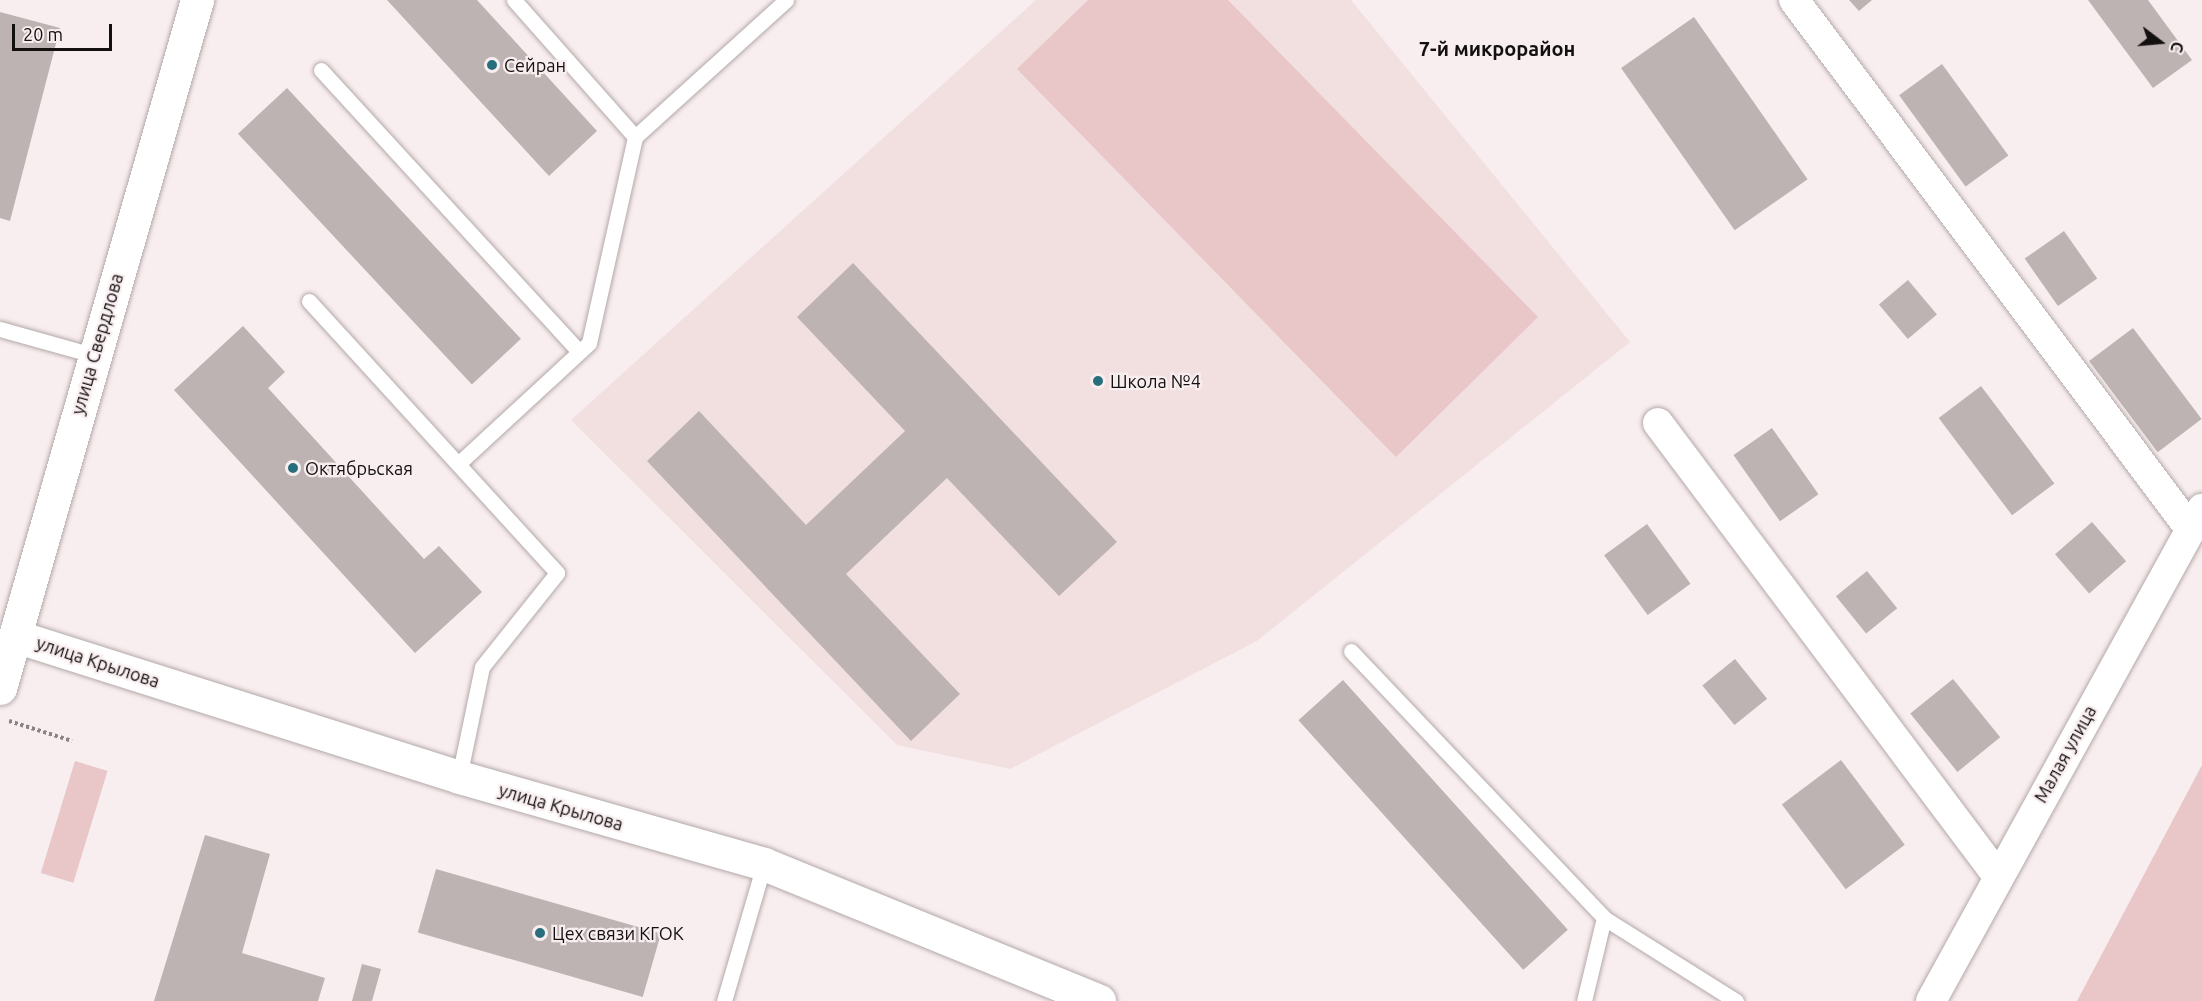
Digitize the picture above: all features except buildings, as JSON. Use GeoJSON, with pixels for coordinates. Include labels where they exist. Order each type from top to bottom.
{"type":"FeatureCollection","features":[{"type":"Feature","properties":{"kind":"main road","name":"улица Свердлова"},"geometry":{"type":"LineString","coordinates":[[0,688],[93,355],[197,0]]}},
{"type":"Feature","properties":{"kind":"main road","name":"улица Крылова"},"geometry":{"type":"LineString","coordinates":[[15,636],[459,777],[764,864],[1099,1001]]}},
{"type":"Feature","properties":{"kind":"street"},"geometry":{"type":"LineString","coordinates":[[1794,0],[2196,519]]}},
{"type":"Feature","properties":{"kind":"street"},"geometry":{"type":"LineString","coordinates":[[1658,423],[1997,875]]}},
{"type":"Feature","properties":{"kind":"street","name":"Малая улица"},"geometry":{"type":"LineString","coordinates":[[1931,1001],[1997,875],[2196,519]]}},
{"type":"Feature","properties":{"kind":"lane"},"geometry":{"type":"LineString","coordinates":[[514,0],[635,137]]}},
{"type":"Feature","properties":{"kind":"lane"},"geometry":{"type":"LineString","coordinates":[[458,464],[578,350],[589,343],[635,137],[786,0]]}},
{"type":"Feature","properties":{"kind":"lane"},"geometry":{"type":"LineString","coordinates":[[321,70],[578,350]]}},
{"type":"Feature","properties":{"kind":"lane"},"geometry":{"type":"LineString","coordinates":[[309,301],[557,573],[482,667],[459,777]]}},
{"type":"Feature","properties":{"kind":"lane"},"geometry":{"type":"LineString","coordinates":[[0,329],[93,355]]}},
{"type":"Feature","properties":{"kind":"lane"},"geometry":{"type":"LineString","coordinates":[[1351,651],[1604,918],[1736,1001]]}},
{"type":"Feature","properties":{"kind":"lane"},"geometry":{"type":"LineString","coordinates":[[724,1001],[764,864]]}},
{"type":"Feature","properties":{"kind":"lane"},"geometry":{"type":"LineString","coordinates":[[1584,1001],[1604,918]]}},
{"type":"Feature","properties":{"kind":"path"},"geometry":{"type":"LineString","coordinates":[[0,718],[72,741]]}},
{"type":"Feature","properties":{"kind":"shaded area","name":"Школа №4"},"geometry":{"type":"Polygon","coordinates":[[[1036,0],[1351,0],[1630,342],[1257,641],[1010,769],[897,745],[571,420],[1036,0]]]}},
{"type":"Feature","properties":{"kind":"shaded area"},"geometry":{"type":"Polygon","coordinates":[[[1088,0],[1228,0],[1538,317],[1396,457],[1017,69],[1088,0]]]}},
{"type":"Feature","properties":{"kind":"shaded area"},"geometry":{"type":"Polygon","coordinates":[[[75,761],[108,771],[73,883],[41,873],[75,761]]]}},
{"type":"Feature","properties":{"kind":"shaded area"},"geometry":{"type":"Polygon","coordinates":[[[2202,765],[2202,1001],[2077,1001],[2202,765]]]}},
{"type":"Feature","properties":{"kind":"place","name":"Сейран"},"geometry":{"type":"Point","coordinates":[492,65]}},
{"type":"Feature","properties":{"kind":"place","name":"Школа №4"},"geometry":{"type":"Point","coordinates":[1098,381]}},
{"type":"Feature","properties":{"kind":"place","name":"Октябрьская"},"geometry":{"type":"Point","coordinates":[293,468]}},
{"type":"Feature","properties":{"kind":"place","name":"Цех связи КГОК"},"geometry":{"type":"Point","coordinates":[540,933]}},
{"type":"Feature","properties":{"kind":"district","name":"7-й микрорайон"},"geometry":{"type":"Point","coordinates":[1497,48]}}]}
